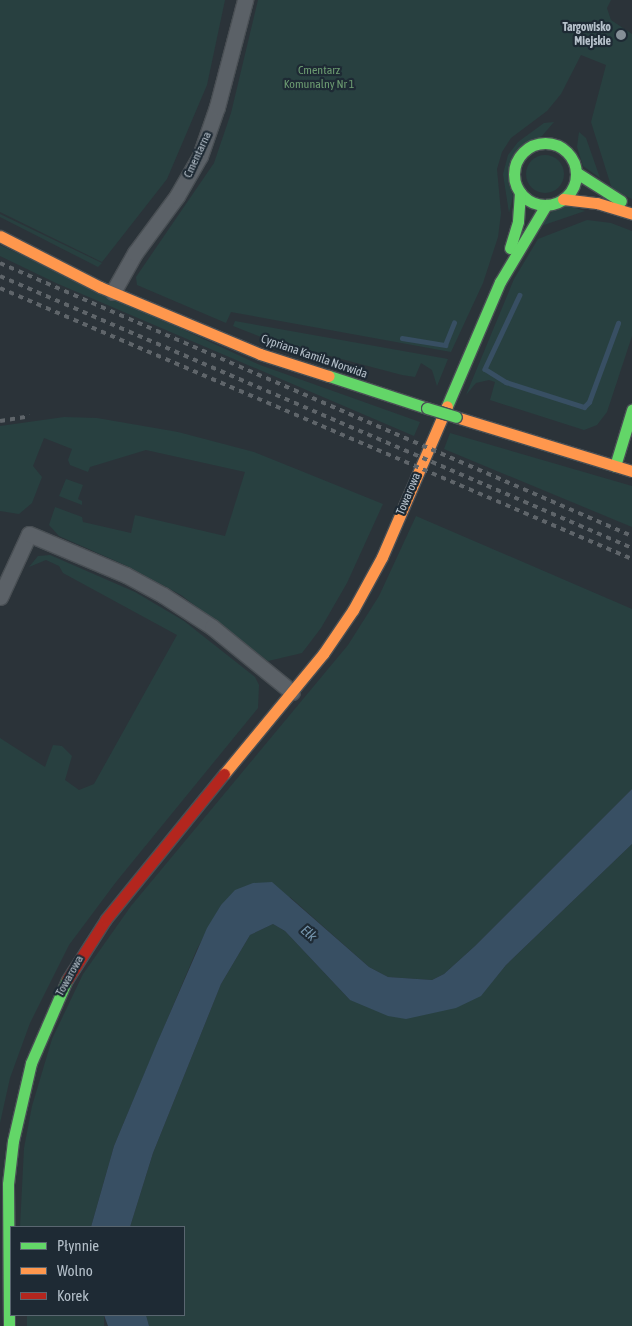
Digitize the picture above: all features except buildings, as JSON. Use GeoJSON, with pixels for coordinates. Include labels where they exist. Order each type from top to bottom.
{"type":"FeatureCollection","features":[{"type":"Feature","properties":{"kind":"street","name":"Cmentarna"},"geometry":{"type":"LineString","coordinates":[[113,292],[135,253],[177,196],[200,156],[217,107],[245,0]]}},
{"type":"Feature","properties":{"kind":"street"},"geometry":{"type":"LineString","coordinates":[[563,199],[573,188],[577,173],[574,160],[562,147],[552,143],[533,144],[525,150],[515,165],[515,184],[520,192],[536,204],[546,205],[563,199],[590,201],[632,214]]}},
{"type":"Feature","properties":{"kind":"street"},"geometry":{"type":"LineString","coordinates":[[577,173],[632,206]]}},
{"type":"Feature","properties":{"kind":"street","name":"Towarowa"},"geometry":{"type":"LineString","coordinates":[[9,1326],[8,1184],[13,1141],[24,1089],[45,1025],[64,986],[106,919],[337,635],[368,584],[500,282],[518,221],[520,192]]}},
{"type":"Feature","properties":{"kind":"street","name":"Towarowa"},"geometry":{"type":"LineString","coordinates":[[500,282],[546,205]]}},
{"type":"Feature","properties":{"kind":"street","name":"Cypriana Kamila Norwida"},"geometry":{"type":"LineString","coordinates":[[0,236],[113,292],[260,354],[456,418],[632,471]]}},
{"type":"Feature","properties":{"kind":"street"},"geometry":{"type":"LineString","coordinates":[[615,466],[632,410]]}},
{"type":"Feature","properties":{"kind":"street"},"geometry":{"type":"LineString","coordinates":[[0,597],[29,534],[126,575],[174,601],[212,627],[292,692]]}},
{"type":"Feature","properties":{"kind":"green space"},"geometry":{"type":"Polygon","coordinates":[[[0,0],[225,0],[207,85],[167,179],[102,262],[0,212],[0,0]]]}},
{"type":"Feature","properties":{"kind":"green space","name":"Cmentarz Komunalny Nr 1"},"geometry":{"type":"Polygon","coordinates":[[[258,0],[611,0],[607,8],[611,20],[632,34],[632,199],[612,189],[591,122],[606,65],[581,55],[561,94],[547,111],[511,138],[502,152],[497,169],[501,213],[498,237],[483,283],[451,352],[231,312],[226,323],[137,285],[136,277],[214,163],[231,113],[258,0]]]}},
{"type":"Feature","properties":{"kind":"green space"},"geometry":{"type":"Polygon","coordinates":[[[554,122],[542,136],[521,146],[510,161],[508,181],[513,196],[509,213],[503,174],[508,155],[518,142],[544,123],[554,122]]]}},
{"type":"Feature","properties":{"kind":"green space"},"geometry":{"type":"Polygon","coordinates":[[[579,132],[586,138],[600,178],[583,166],[577,147],[579,132]]]}},
{"type":"Feature","properties":{"kind":"green space"},"geometry":{"type":"Polygon","coordinates":[[[545,155],[558,161],[564,174],[558,187],[545,193],[532,187],[526,174],[532,161],[545,155]]]}},
{"type":"Feature","properties":{"kind":"green space"},"geometry":{"type":"Polygon","coordinates":[[[566,205],[585,211],[541,226],[553,210],[566,205]]]}},
{"type":"Feature","properties":{"kind":"green space"},"geometry":{"type":"Polygon","coordinates":[[[0,214],[102,263],[98,267],[0,217],[0,214]]]}},
{"type":"Feature","properties":{"kind":"green space"},"geometry":{"type":"Polygon","coordinates":[[[587,220],[611,223],[632,231],[632,336],[607,412],[597,425],[584,430],[490,400],[495,382],[489,380],[476,383],[466,395],[514,279],[538,239],[587,220]]]}},
{"type":"Feature","properties":{"kind":"green space"},"geometry":{"type":"Polygon","coordinates":[[[0,245],[260,365],[420,422],[414,436],[56,283],[0,256],[0,245]]]}},
{"type":"Feature","properties":{"kind":"green space"},"geometry":{"type":"Polygon","coordinates":[[[235,321],[448,359],[437,386],[432,370],[421,363],[415,377],[402,375],[269,340],[233,326],[235,321]]]}},
{"type":"Feature","properties":{"kind":"green space"},"geometry":{"type":"Polygon","coordinates":[[[64,417],[97,418],[178,432],[254,452],[383,504],[347,583],[321,628],[302,653],[268,661],[181,595],[127,566],[59,536],[49,525],[55,507],[82,517],[83,522],[131,533],[135,515],[225,536],[245,472],[146,450],[90,467],[88,472],[70,465],[68,460],[72,449],[44,438],[33,466],[42,477],[32,503],[19,514],[0,511],[0,426],[64,417]]]}},
{"type":"Feature","properties":{"kind":"green space"},"geometry":{"type":"Polygon","coordinates":[[[450,433],[632,486],[632,527],[444,449],[450,433]]]}},
{"type":"Feature","properties":{"kind":"green space"},"geometry":{"type":"Polygon","coordinates":[[[66,479],[83,485],[78,499],[82,501],[82,505],[59,496],[66,479]]]}},
{"type":"Feature","properties":{"kind":"green space"},"geometry":{"type":"Polygon","coordinates":[[[416,516],[632,609],[632,789],[475,946],[444,974],[432,980],[388,977],[369,967],[290,897],[221,905],[197,949],[114,1146],[91,1226],[20,1226],[24,1148],[32,1106],[52,1039],[83,974],[131,906],[348,645],[379,596],[416,516]]]}},
{"type":"Feature","properties":{"kind":"green space"},"geometry":{"type":"Polygon","coordinates":[[[50,555],[135,592],[184,621],[255,677],[259,685],[258,708],[116,882],[69,945],[30,1023],[10,1078],[0,1123],[0,738],[45,767],[53,745],[62,746],[72,756],[65,780],[79,790],[94,784],[177,635],[63,573],[59,566],[46,560],[29,567],[38,556],[50,555]]]}},
{"type":"Feature","properties":{"kind":"green space"},"geometry":{"type":"Polygon","coordinates":[[[632,844],[632,1326],[149,1326],[146,1316],[185,1316],[185,1226],[130,1226],[153,1153],[221,984],[250,935],[273,924],[285,931],[350,1000],[481,995],[506,965],[632,844]]]}},
{"type":"Feature","properties":{"kind":"green space"},"geometry":{"type":"Polygon","coordinates":[[[27,1316],[104,1316],[104,1326],[27,1326],[27,1316]]]}},
{"type":"Feature","properties":{"kind":"water","name":"Ełk"},"geometry":{"type":"Polygon","coordinates":[[[632,789],[632,844],[506,965],[481,996],[456,1008],[406,1019],[388,1016],[350,1000],[285,931],[273,924],[250,935],[221,984],[153,1153],[130,1226],[91,1226],[114,1146],[157,1043],[207,928],[221,905],[235,890],[253,883],[272,882],[369,967],[388,977],[432,980],[444,974],[475,946],[632,789]]]}},
{"type":"Feature","properties":{"kind":"water"},"geometry":{"type":"Polygon","coordinates":[[[104,1316],[146,1316],[149,1326],[108,1326],[104,1316]]]}},
{"type":"Feature","properties":{"kind":"waterway"},"geometry":{"type":"LineString","coordinates":[[520,295],[485,369],[506,382],[584,407],[589,402],[618,323]]}},
{"type":"Feature","properties":{"kind":"waterway"},"geometry":{"type":"LineString","coordinates":[[402,338],[445,345],[454,323]]}},
{"type":"Feature","properties":{"kind":"railway"},"geometry":{"type":"LineString","coordinates":[[0,263],[632,536]]}},
{"type":"Feature","properties":{"kind":"railway"},"geometry":{"type":"LineString","coordinates":[[0,276],[632,548]]}},
{"type":"Feature","properties":{"kind":"railway"},"geometry":{"type":"LineString","coordinates":[[0,288],[632,559]]}},
{"type":"Feature","properties":{"kind":"railway"},"geometry":{"type":"LineString","coordinates":[[0,421],[30,416]]}},
{"type":"Feature","properties":{"kind":"traffic: fast"},"geometry":{"type":"LineString","coordinates":[[539,143],[551,143],[567,152],[574,162],[576,174],[574,186],[567,196],[551,205],[539,205],[528,200],[519,191],[514,180],[514,168],[519,157],[528,148],[539,143]]}},
{"type":"Feature","properties":{"kind":"traffic: fast"},"geometry":{"type":"LineString","coordinates":[[577,173],[621,201]]}},
{"type":"Feature","properties":{"kind":"traffic: fast"},"geometry":{"type":"LineString","coordinates":[[510,248],[518,221],[520,192]]}},
{"type":"Feature","properties":{"kind":"traffic: fast"},"geometry":{"type":"LineString","coordinates":[[447,406],[500,282],[546,205]]}},
{"type":"Feature","properties":{"kind":"traffic: fast"},"geometry":{"type":"LineString","coordinates":[[329,376],[427,408]]}},
{"type":"Feature","properties":{"kind":"traffic: fast"},"geometry":{"type":"LineString","coordinates":[[427,408],[456,417]]}},
{"type":"Feature","properties":{"kind":"traffic: fast"},"geometry":{"type":"LineString","coordinates":[[615,466],[632,410]]}},
{"type":"Feature","properties":{"kind":"traffic: fast"},"geometry":{"type":"LineString","coordinates":[[9,1326],[8,1184],[13,1141],[31,1063],[67,980]]}},
{"type":"Feature","properties":{"kind":"traffic: slow"},"geometry":{"type":"LineString","coordinates":[[563,199],[597,203],[632,214]]}},
{"type":"Feature","properties":{"kind":"traffic: slow"},"geometry":{"type":"LineString","coordinates":[[0,236],[100,287],[260,354],[329,376]]}},
{"type":"Feature","properties":{"kind":"traffic: slow"},"geometry":{"type":"LineString","coordinates":[[224,774],[323,654],[353,610],[382,557],[447,406]]}},
{"type":"Feature","properties":{"kind":"traffic: slow"},"geometry":{"type":"LineString","coordinates":[[456,417],[632,471]]}},
{"type":"Feature","properties":{"kind":"traffic: jam"},"geometry":{"type":"LineString","coordinates":[[67,980],[106,919],[224,774]]}},
{"type":"Feature","properties":{"kind":"place","name":"Targowisko Miejskie"},"geometry":{"type":"Point","coordinates":[621,35]}}]}
